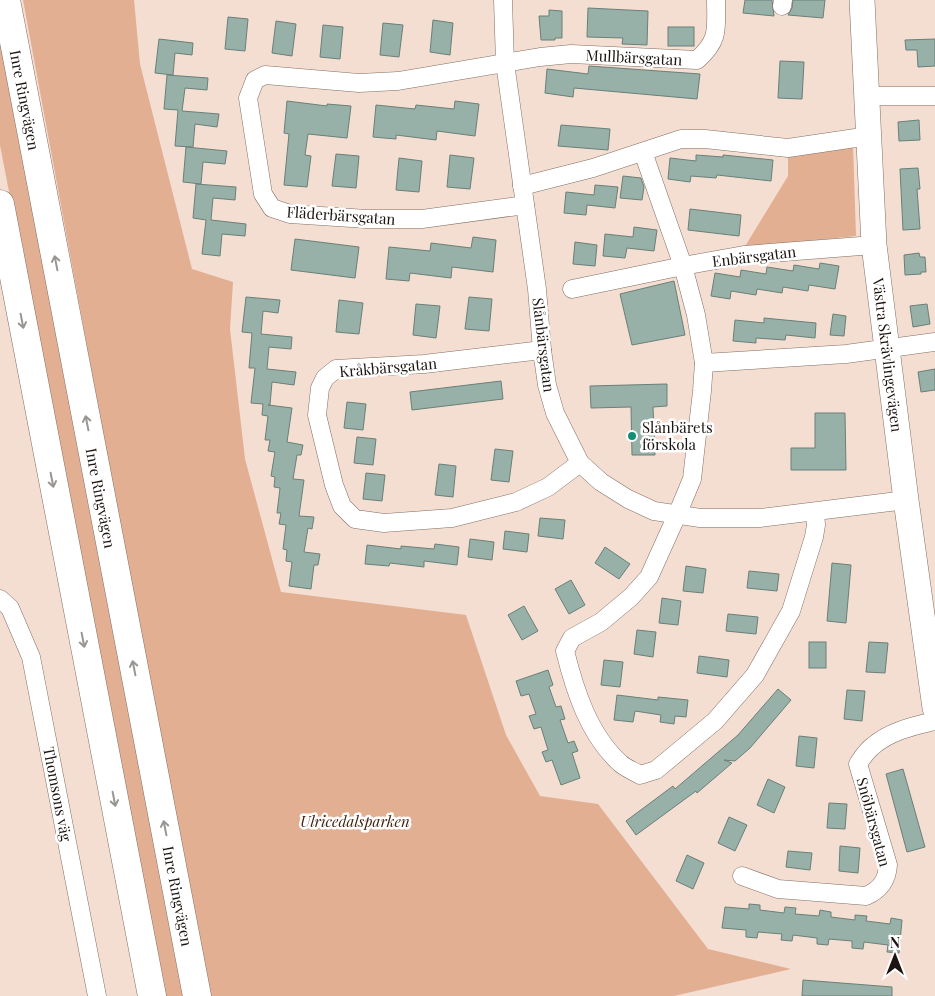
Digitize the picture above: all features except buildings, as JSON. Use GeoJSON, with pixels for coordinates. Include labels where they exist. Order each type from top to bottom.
{"type":"FeatureCollection","features":[{"type":"Feature","properties":{"kind":"highway","name":"Inre Ringvägen"},"geometry":{"type":"LineString","coordinates":[[6,0],[197,996]]}},
{"type":"Feature","properties":{"kind":"highway"},"geometry":{"type":"LineString","coordinates":[[0,204],[152,996]]}},
{"type":"Feature","properties":{"kind":"street","name":"Slånbärsgatan"},"geometry":{"type":"LineString","coordinates":[[503,0],[505,63],[537,289],[542,350],[555,413],[580,463],[600,482],[628,499],[654,511],[700,518],[760,518],[906,500]]}},
{"type":"Feature","properties":{"kind":"street","name":"Mullbärsgatan"},"geometry":{"type":"LineString","coordinates":[[505,63],[571,54],[697,60],[708,50],[716,33],[716,0]]}},
{"type":"Feature","properties":{"kind":"street","name":"Västra Skrävlingevägen"},"geometry":{"type":"LineString","coordinates":[[862,0],[874,245],[906,500],[928,608],[935,708]]}},
{"type":"Feature","properties":{"kind":"street","name":"Fläderbärsgatan"},"geometry":{"type":"LineString","coordinates":[[505,63],[398,81],[358,83],[265,75],[254,80],[248,98],[263,194],[272,208],[290,214],[367,219],[422,219],[525,205]]}},
{"type":"Feature","properties":{"kind":"street"},"geometry":{"type":"LineString","coordinates":[[867,96],[935,96]]}},
{"type":"Feature","properties":{"kind":"street"},"geometry":{"type":"LineString","coordinates":[[522,186],[593,168],[681,139],[742,142],[788,148],[869,136]]}},
{"type":"Feature","properties":{"kind":"street"},"geometry":{"type":"LineString","coordinates":[[643,152],[683,266],[696,315],[704,363],[692,479],[649,577],[631,597],[601,622],[572,638],[565,651],[572,677],[596,735],[620,764],[640,775],[656,770],[715,721],[755,675],[790,611],[814,537],[816,525],[815,512]]}},
{"type":"Feature","properties":{"kind":"street","name":"Enbärsgatan"},"geometry":{"type":"LineString","coordinates":[[572,289],[744,255],[874,245]]}},
{"type":"Feature","properties":{"kind":"street"},"geometry":{"type":"LineString","coordinates":[[704,363],[846,354],[886,347],[935,342]]}},
{"type":"Feature","properties":{"kind":"street","name":"Kråkbärsgatan"},"geometry":{"type":"LineString","coordinates":[[542,350],[424,364],[336,369],[325,378],[320,388],[317,415],[334,485],[342,506],[355,519],[384,523],[452,518],[516,502],[548,487],[580,463]]}},
{"type":"Feature","properties":{"kind":"street","name":"Thomsons väg"},"geometry":{"type":"LineString","coordinates":[[0,599],[10,608],[31,657],[97,996]]}},
{"type":"Feature","properties":{"kind":"street","name":"Snöbärsgatan"},"geometry":{"type":"LineString","coordinates":[[742,876],[778,888],[866,896],[876,892],[888,874],[888,865],[858,764],[873,746],[890,735],[911,726],[935,721]]}},
{"type":"Feature","properties":{"kind":"green space","name":"Ulricedalsparken"},"geometry":{"type":"Polygon","coordinates":[[[23,0],[134,0],[140,64],[192,269],[233,282],[230,329],[245,459],[281,592],[466,615],[506,735],[540,796],[598,804],[708,949],[791,969],[674,996],[211,996],[107,454],[23,0]]]}},
{"type":"Feature","properties":{"kind":"green space"},"geometry":{"type":"Polygon","coordinates":[[[0,28],[186,996],[164,996],[0,145],[0,28]]]}},
{"type":"Feature","properties":{"kind":"green space"},"geometry":{"type":"Polygon","coordinates":[[[853,145],[856,236],[744,248],[788,176],[788,154],[853,145]]]}},
{"type":"Feature","properties":{"kind":"place","name":"Slånbärets förskola"},"geometry":{"type":"Point","coordinates":[632,436]}}]}
